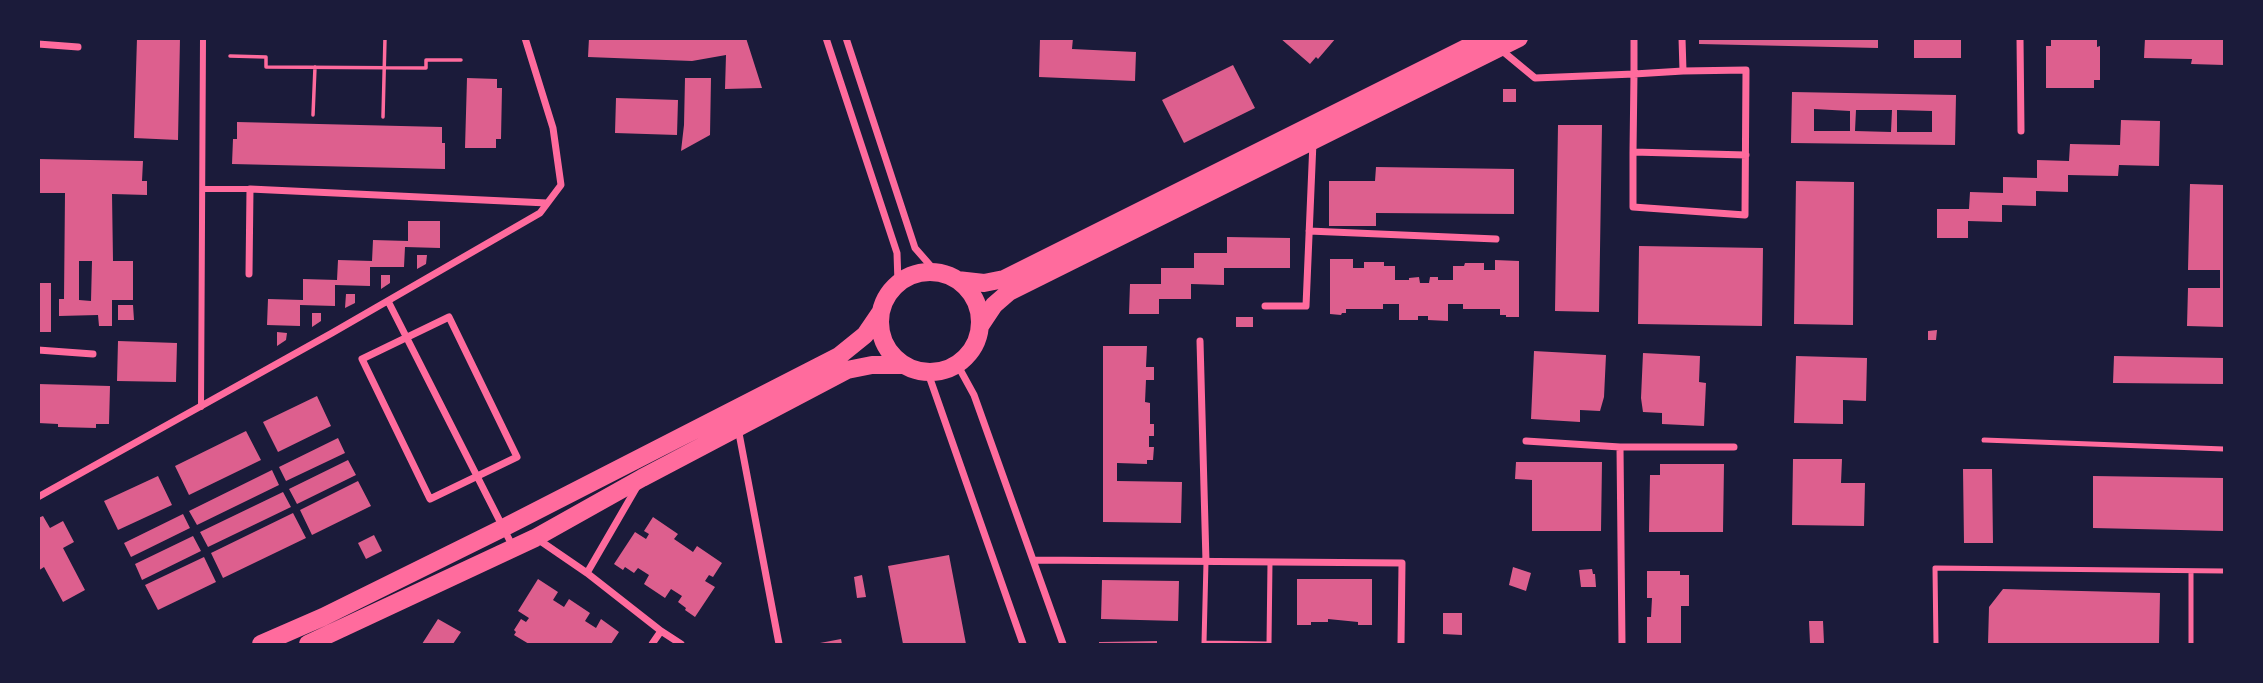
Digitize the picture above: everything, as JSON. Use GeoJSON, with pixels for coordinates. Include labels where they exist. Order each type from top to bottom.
{"type":"FeatureCollection","features":[{"type":"Feature","properties":{"kind":"main road"},"geometry":{"type":"LineString","coordinates":[[261,645],[503,528],[839,356],[865,335],[880,313],[890,291],[910,276],[936,272],[957,280],[984,283],[1004,279],[1493,43],[1520,38]]}},
{"type":"Feature","properties":{"kind":"main road"},"geometry":{"type":"LineString","coordinates":[[980,326],[995,305],[1009,292],[1313,141],[1493,43]]}},
{"type":"Feature","properties":{"kind":"main road"},"geometry":{"type":"LineString","coordinates":[[880,313],[884,343],[892,355],[903,365],[915,370],[928,373],[943,371],[957,365],[969,354],[980,326],[974,300],[957,280]]}},
{"type":"Feature","properties":{"kind":"main road"},"geometry":{"type":"LineString","coordinates":[[308,645],[332,640],[536,538],[642,478],[847,370],[872,365],[903,365]]}},
{"type":"Feature","properties":{"kind":"street"},"geometry":{"type":"LineString","coordinates":[[201,407],[203,38]]}},
{"type":"Feature","properties":{"kind":"street"},"geometry":{"type":"LineString","coordinates":[[38,497],[540,213],[561,185],[553,128],[525,38]]}},
{"type":"Feature","properties":{"kind":"street"},"geometry":{"type":"LineString","coordinates":[[826,38],[897,253],[898,283]]}},
{"type":"Feature","properties":{"kind":"street"},"geometry":{"type":"LineString","coordinates":[[846,38],[915,248],[936,272]]}},
{"type":"Feature","properties":{"kind":"street"},"geometry":{"type":"LineString","coordinates":[[1493,43],[1535,78],[1633,74],[1683,71],[1746,70],[1745,215],[1633,207],[1633,74],[1634,38]]}},
{"type":"Feature","properties":{"kind":"street"},"geometry":{"type":"LineString","coordinates":[[1682,38],[1683,71]]}},
{"type":"Feature","properties":{"kind":"street"},"geometry":{"type":"LineString","coordinates":[[2020,38],[2021,131]]}},
{"type":"Feature","properties":{"kind":"street"},"geometry":{"type":"LineString","coordinates":[[38,44],[78,47]]}},
{"type":"Feature","properties":{"kind":"street"},"geometry":{"type":"LineString","coordinates":[[1265,306],[1306,306],[1313,141]]}},
{"type":"Feature","properties":{"kind":"street"},"geometry":{"type":"LineString","coordinates":[[1633,152],[1746,155]]}},
{"type":"Feature","properties":{"kind":"street"},"geometry":{"type":"LineString","coordinates":[[203,189],[547,204]]}},
{"type":"Feature","properties":{"kind":"street"},"geometry":{"type":"LineString","coordinates":[[249,274],[250,189]]}},
{"type":"Feature","properties":{"kind":"street"},"geometry":{"type":"LineString","coordinates":[[1309,232],[1496,239]]}},
{"type":"Feature","properties":{"kind":"street"},"geometry":{"type":"LineString","coordinates":[[388,301],[514,548]]}},
{"type":"Feature","properties":{"kind":"street"},"geometry":{"type":"LineString","coordinates":[[449,317],[517,457],[477,476],[430,499],[362,359],[449,317]]}},
{"type":"Feature","properties":{"kind":"street"},"geometry":{"type":"LineString","coordinates":[[1200,341],[1206,562]]}},
{"type":"Feature","properties":{"kind":"street"},"geometry":{"type":"LineString","coordinates":[[38,350],[93,354]]}},
{"type":"Feature","properties":{"kind":"street"},"geometry":{"type":"LineString","coordinates":[[957,365],[974,395],[1063,645]]}},
{"type":"Feature","properties":{"kind":"street"},"geometry":{"type":"LineString","coordinates":[[928,373],[1024,645]]}},
{"type":"Feature","properties":{"kind":"street"},"geometry":{"type":"LineString","coordinates":[[738,428],[779,645]]}},
{"type":"Feature","properties":{"kind":"street"},"geometry":{"type":"LineString","coordinates":[[1526,442],[1620,447],[1734,447]]}},
{"type":"Feature","properties":{"kind":"street"},"geometry":{"type":"LineString","coordinates":[[1620,447],[1622,645]]}},
{"type":"Feature","properties":{"kind":"street"},"geometry":{"type":"LineString","coordinates":[[587,573],[642,478]]}},
{"type":"Feature","properties":{"kind":"street"},"geometry":{"type":"LineString","coordinates":[[536,538],[587,573],[681,645]]}},
{"type":"Feature","properties":{"kind":"street"},"geometry":{"type":"LineString","coordinates":[[1033,560],[1402,563],[1401,645]]}},
{"type":"Feature","properties":{"kind":"street"},"geometry":{"type":"LineString","coordinates":[[326,615],[332,640]]}},
{"type":"Feature","properties":{"kind":"street"},"geometry":{"type":"LineString","coordinates":[[652,645],[661,631]]}},
{"type":"Feature","properties":{"kind":"lane"},"geometry":{"type":"LineString","coordinates":[[1984,440],[2224,449]]}},
{"type":"Feature","properties":{"kind":"lane"},"geometry":{"type":"LineString","coordinates":[[1206,562],[1204,643],[1268,645],[1270,562]]}},
{"type":"Feature","properties":{"kind":"lane"},"geometry":{"type":"LineString","coordinates":[[1936,645],[1935,568],[2224,571]]}},
{"type":"Feature","properties":{"kind":"lane"},"geometry":{"type":"LineString","coordinates":[[2191,571],[2191,645]]}},
{"type":"Feature","properties":{"kind":"path"},"geometry":{"type":"LineString","coordinates":[[383,117],[385,38]]}},
{"type":"Feature","properties":{"kind":"path"},"geometry":{"type":"LineString","coordinates":[[230,56],[266,57],[266,67],[315,68],[426,68],[426,60],[461,60]]}},
{"type":"Feature","properties":{"kind":"path"},"geometry":{"type":"LineString","coordinates":[[313,115],[315,68]]}},
{"type":"Feature","properties":{"kind":"building"},"geometry":{"type":"Polygon","coordinates":[[[137,38],[180,38],[178,140],[134,138],[137,38]]]}},
{"type":"Feature","properties":{"kind":"building"},"geometry":{"type":"Polygon","coordinates":[[[589,38],[746,38],[762,88],[725,89],[726,55],[692,61],[588,57],[589,38]]]}},
{"type":"Feature","properties":{"kind":"building"},"geometry":{"type":"Polygon","coordinates":[[[1040,38],[1073,38],[1072,49],[1136,52],[1135,81],[1039,77],[1040,38]]]}},
{"type":"Feature","properties":{"kind":"building"},"geometry":{"type":"Polygon","coordinates":[[[1280,38],[1336,38],[1318,59],[1316,57],[1310,64],[1280,38]]]}},
{"type":"Feature","properties":{"kind":"building"},"geometry":{"type":"Polygon","coordinates":[[[1699,38],[1878,38],[1878,48],[1699,44],[1699,38]]]}},
{"type":"Feature","properties":{"kind":"building"},"geometry":{"type":"Polygon","coordinates":[[[1914,38],[1961,38],[1961,58],[1914,58],[1914,38]]]}},
{"type":"Feature","properties":{"kind":"building"},"geometry":{"type":"Polygon","coordinates":[[[2051,38],[2097,38],[2097,47],[2100,46],[2100,80],[2094,80],[2094,88],[2046,88],[2046,46],[2051,46],[2051,38]]]}},
{"type":"Feature","properties":{"kind":"building"},"geometry":{"type":"Polygon","coordinates":[[[2145,38],[2224,38],[2224,65],[2191,64],[2192,59],[2144,58],[2145,38]]]}},
{"type":"Feature","properties":{"kind":"building"},"geometry":{"type":"Polygon","coordinates":[[[1233,65],[1255,108],[1184,143],[1162,100],[1233,65]]]}},
{"type":"Feature","properties":{"kind":"building"},"geometry":{"type":"Polygon","coordinates":[[[467,78],[497,79],[497,88],[502,88],[501,139],[496,139],[496,148],[465,148],[467,78]]]}},
{"type":"Feature","properties":{"kind":"building"},"geometry":{"type":"Polygon","coordinates":[[[685,78],[711,78],[710,135],[681,151],[684,125],[685,78]]]}},
{"type":"Feature","properties":{"kind":"building"},"geometry":{"type":"Polygon","coordinates":[[[1503,89],[1516,89],[1516,102],[1503,102],[1503,89]]]}},
{"type":"Feature","properties":{"kind":"building"},"geometry":{"type":"Polygon","coordinates":[[[1792,92],[1956,95],[1955,145],[1791,143],[1792,92]],[[1814,109],[1814,131],[1850,131],[1850,111],[1814,109]],[[1856,110],[1855,131],[1891,132],[1892,110],[1856,110]],[[1897,110],[1897,132],[1932,132],[1932,111],[1897,110]]]}},
{"type":"Feature","properties":{"kind":"building"},"geometry":{"type":"Polygon","coordinates":[[[616,98],[678,100],[677,135],[615,133],[616,98]]]}},
{"type":"Feature","properties":{"kind":"building"},"geometry":{"type":"Polygon","coordinates":[[[2121,120],[2160,121],[2159,166],[2119,165],[2118,176],[2068,175],[2068,192],[2036,191],[2036,206],[2002,205],[2002,222],[1968,221],[1968,238],[1937,238],[1937,209],[1969,209],[1970,192],[2003,193],[2003,177],[2037,178],[2037,160],[2069,161],[2070,144],[2120,145],[2121,120]]]}},
{"type":"Feature","properties":{"kind":"building"},"geometry":{"type":"Polygon","coordinates":[[[237,122],[442,127],[445,169],[232,164],[237,122]]]}},
{"type":"Feature","properties":{"kind":"building"},"geometry":{"type":"Polygon","coordinates":[[[1558,125],[1602,125],[1599,312],[1555,311],[1558,125]]]}},
{"type":"Feature","properties":{"kind":"building"},"geometry":{"type":"Polygon","coordinates":[[[38,159],[143,161],[142,181],[147,181],[147,195],[112,194],[113,261],[133,261],[133,300],[112,300],[112,326],[99,326],[98,315],[59,316],[59,299],[64,299],[65,193],[38,193],[38,159]],[[79,261],[79,300],[91,301],[92,261],[79,261]]]}},
{"type":"Feature","properties":{"kind":"building"},"geometry":{"type":"Polygon","coordinates":[[[1376,167],[1514,169],[1514,214],[1376,213],[1376,226],[1329,226],[1329,181],[1375,181],[1376,167]]]}},
{"type":"Feature","properties":{"kind":"building"},"geometry":{"type":"Polygon","coordinates":[[[1796,181],[1854,182],[1853,325],[1794,324],[1796,181]]]}},
{"type":"Feature","properties":{"kind":"building"},"geometry":{"type":"Polygon","coordinates":[[[2190,184],[2224,185],[2224,327],[2187,326],[2188,288],[2220,288],[2220,270],[2188,270],[2190,184]]]}},
{"type":"Feature","properties":{"kind":"building"},"geometry":{"type":"Polygon","coordinates":[[[408,221],[440,221],[440,248],[405,247],[404,267],[370,267],[370,286],[335,285],[335,306],[300,305],[300,326],[267,325],[268,299],[303,300],[303,279],[337,280],[338,260],[372,261],[373,240],[408,241],[408,221]]]}},
{"type":"Feature","properties":{"kind":"building"},"geometry":{"type":"Polygon","coordinates":[[[1227,237],[1290,238],[1290,268],[1224,268],[1224,285],[1191,284],[1191,299],[1159,299],[1159,314],[1129,314],[1130,284],[1161,284],[1161,268],[1194,268],[1194,253],[1227,253],[1227,237]]]}},
{"type":"Feature","properties":{"kind":"building"},"geometry":{"type":"Polygon","coordinates":[[[1639,246],[1763,248],[1762,326],[1638,324],[1639,246]]]}},
{"type":"Feature","properties":{"kind":"building"},"geometry":{"type":"Polygon","coordinates":[[[417,255],[427,255],[426,264],[417,269],[417,255]]]}},
{"type":"Feature","properties":{"kind":"building"},"geometry":{"type":"Polygon","coordinates":[[[1330,259],[1353,259],[1353,268],[1364,268],[1364,262],[1384,262],[1384,266],[1395,266],[1395,280],[1419,277],[1420,283],[1429,283],[1430,277],[1453,280],[1453,266],[1464,266],[1465,263],[1484,263],[1484,270],[1495,270],[1495,260],[1519,261],[1519,317],[1500,315],[1500,309],[1463,309],[1463,304],[1448,304],[1448,321],[1428,320],[1428,316],[1418,316],[1418,320],[1399,320],[1399,304],[1383,304],[1383,309],[1346,309],[1346,313],[1341,315],[1330,314],[1330,259]]]}},
{"type":"Feature","properties":{"kind":"building"},"geometry":{"type":"Polygon","coordinates":[[[381,275],[390,275],[390,283],[381,289],[381,275]]]}},
{"type":"Feature","properties":{"kind":"building"},"geometry":{"type":"Polygon","coordinates":[[[38,283],[51,283],[51,332],[38,332],[38,283]]]}},
{"type":"Feature","properties":{"kind":"building"},"geometry":{"type":"Polygon","coordinates":[[[346,294],[355,294],[355,303],[345,308],[346,294]]]}},
{"type":"Feature","properties":{"kind":"building"},"geometry":{"type":"Polygon","coordinates":[[[118,305],[133,305],[134,320],[118,320],[118,305]]]}},
{"type":"Feature","properties":{"kind":"building"},"geometry":{"type":"Polygon","coordinates":[[[312,313],[321,313],[321,321],[312,327],[312,313]]]}},
{"type":"Feature","properties":{"kind":"building"},"geometry":{"type":"Polygon","coordinates":[[[1236,317],[1253,317],[1253,327],[1236,327],[1236,317]]]}},
{"type":"Feature","properties":{"kind":"building"},"geometry":{"type":"Polygon","coordinates":[[[1937,330],[1936,340],[1928,340],[1928,331],[1937,330]]]}},
{"type":"Feature","properties":{"kind":"building"},"geometry":{"type":"Polygon","coordinates":[[[277,332],[287,333],[286,340],[277,346],[277,332]]]}},
{"type":"Feature","properties":{"kind":"building"},"geometry":{"type":"Polygon","coordinates":[[[118,341],[177,343],[176,382],[117,381],[118,341]]]}},
{"type":"Feature","properties":{"kind":"building"},"geometry":{"type":"Polygon","coordinates":[[[1103,346],[1147,346],[1146,367],[1154,367],[1154,380],[1146,380],[1145,402],[1150,403],[1150,424],[1154,424],[1154,436],[1149,436],[1149,447],[1154,447],[1153,460],[1147,460],[1147,464],[1117,463],[1117,481],[1182,482],[1181,523],[1103,522],[1103,346]]]}},
{"type":"Feature","properties":{"kind":"building"},"geometry":{"type":"Polygon","coordinates":[[[1534,351],[1606,355],[1604,397],[1600,411],[1580,410],[1580,422],[1531,419],[1534,351]]]}},
{"type":"Feature","properties":{"kind":"building"},"geometry":{"type":"Polygon","coordinates":[[[1643,353],[1700,356],[1699,382],[1706,383],[1704,426],[1662,424],[1662,413],[1643,412],[1643,353]]]}},
{"type":"Feature","properties":{"kind":"building"},"geometry":{"type":"Polygon","coordinates":[[[1796,356],[1867,358],[1866,401],[1843,400],[1843,424],[1794,423],[1796,356]]]}},
{"type":"Feature","properties":{"kind":"building"},"geometry":{"type":"Polygon","coordinates":[[[2114,356],[2224,358],[2224,384],[2113,383],[2114,356]]]}},
{"type":"Feature","properties":{"kind":"building"},"geometry":{"type":"Polygon","coordinates":[[[38,384],[110,386],[109,424],[96,424],[96,428],[58,427],[58,424],[38,423],[38,384]]]}},
{"type":"Feature","properties":{"kind":"building"},"geometry":{"type":"Polygon","coordinates":[[[317,396],[331,426],[278,452],[263,422],[317,396]]]}},
{"type":"Feature","properties":{"kind":"building"},"geometry":{"type":"Polygon","coordinates":[[[246,431],[261,460],[189,495],[175,466],[246,431]]]}},
{"type":"Feature","properties":{"kind":"building"},"geometry":{"type":"Polygon","coordinates":[[[338,438],[345,453],[286,481],[279,467],[338,438]]]}},
{"type":"Feature","properties":{"kind":"building"},"geometry":{"type":"Polygon","coordinates":[[[1793,459],[1842,459],[1841,483],[1865,483],[1864,526],[1792,525],[1793,459]]]}},
{"type":"Feature","properties":{"kind":"building"},"geometry":{"type":"Polygon","coordinates":[[[348,460],[356,475],[297,504],[289,489],[348,460]]]}},
{"type":"Feature","properties":{"kind":"building"},"geometry":{"type":"Polygon","coordinates":[[[1516,462],[1602,462],[1601,531],[1532,531],[1532,480],[1515,479],[1516,462]]]}},
{"type":"Feature","properties":{"kind":"building"},"geometry":{"type":"Polygon","coordinates":[[[1660,464],[1724,464],[1723,532],[1649,532],[1650,475],[1660,475],[1660,464]]]}},
{"type":"Feature","properties":{"kind":"building"},"geometry":{"type":"Polygon","coordinates":[[[1963,469],[1992,469],[1993,543],[1964,543],[1963,469]]]}},
{"type":"Feature","properties":{"kind":"building"},"geometry":{"type":"Polygon","coordinates":[[[272,470],[279,485],[197,525],[189,511],[272,470]]]}},
{"type":"Feature","properties":{"kind":"building"},"geometry":{"type":"Polygon","coordinates":[[[158,476],[172,505],[118,530],[104,501],[158,476]]]}},
{"type":"Feature","properties":{"kind":"building"},"geometry":{"type":"Polygon","coordinates":[[[2093,476],[2224,478],[2224,531],[2093,528],[2093,476]]]}},
{"type":"Feature","properties":{"kind":"building"},"geometry":{"type":"Polygon","coordinates":[[[358,481],[371,506],[312,535],[300,510],[358,481]]]}},
{"type":"Feature","properties":{"kind":"building"},"geometry":{"type":"Polygon","coordinates":[[[283,492],[291,507],[208,547],[200,532],[283,492]]]}},
{"type":"Feature","properties":{"kind":"building"},"geometry":{"type":"Polygon","coordinates":[[[293,513],[306,538],[223,578],[211,553],[293,513]]]}},
{"type":"Feature","properties":{"kind":"building"},"geometry":{"type":"Polygon","coordinates":[[[183,514],[190,528],[131,557],[124,543],[183,514]]]}},
{"type":"Feature","properties":{"kind":"building"},"geometry":{"type":"Polygon","coordinates":[[[43,516],[50,528],[63,521],[74,542],[63,548],[85,590],[63,602],[44,567],[38,571],[38,518],[43,516]]]}},
{"type":"Feature","properties":{"kind":"building"},"geometry":{"type":"Polygon","coordinates":[[[653,517],[678,534],[674,539],[693,552],[697,546],[722,563],[713,577],[709,575],[705,581],[715,587],[695,617],[678,602],[682,596],[671,589],[665,598],[644,584],[649,575],[638,568],[634,573],[614,564],[635,532],[646,539],[649,534],[644,531],[653,517]]]}},
{"type":"Feature","properties":{"kind":"building"},"geometry":{"type":"Polygon","coordinates":[[[374,535],[382,551],[366,559],[358,543],[374,535]]]}},
{"type":"Feature","properties":{"kind":"building"},"geometry":{"type":"Polygon","coordinates":[[[193,536],[201,551],[142,580],[135,564],[193,536]]]}},
{"type":"Feature","properties":{"kind":"building"},"geometry":{"type":"Polygon","coordinates":[[[949,555],[966,644],[903,644],[888,566],[949,555]]]}},
{"type":"Feature","properties":{"kind":"building"},"geometry":{"type":"Polygon","coordinates":[[[204,557],[216,582],[158,610],[145,585],[204,557]]]}},
{"type":"Feature","properties":{"kind":"building"},"geometry":{"type":"Polygon","coordinates":[[[1513,567],[1531,573],[1526,591],[1509,585],[1513,567]]]}},
{"type":"Feature","properties":{"kind":"building"},"geometry":{"type":"Polygon","coordinates":[[[1592,569],[1596,587],[1581,587],[1579,570],[1592,569]]]}},
{"type":"Feature","properties":{"kind":"building"},"geometry":{"type":"Polygon","coordinates":[[[1647,571],[1680,571],[1680,575],[1689,575],[1689,606],[1681,606],[1681,644],[1647,644],[1647,617],[1651,617],[1652,598],[1647,598],[1647,571]]]}},
{"type":"Feature","properties":{"kind":"building"},"geometry":{"type":"Polygon","coordinates":[[[862,575],[866,597],[857,598],[854,577],[862,575]]]}},
{"type":"Feature","properties":{"kind":"building"},"geometry":{"type":"Polygon","coordinates":[[[538,579],[558,592],[553,600],[564,607],[569,599],[590,613],[585,621],[596,628],[601,619],[619,632],[611,644],[529,644],[514,635],[521,619],[526,622],[529,618],[518,611],[538,579]]]}},
{"type":"Feature","properties":{"kind":"building"},"geometry":{"type":"Polygon","coordinates":[[[1297,579],[1372,579],[1372,625],[1328,619],[1328,622],[1297,625],[1297,579]]]}},
{"type":"Feature","properties":{"kind":"building"},"geometry":{"type":"Polygon","coordinates":[[[1102,580],[1179,581],[1178,621],[1101,619],[1102,580]]]}},
{"type":"Feature","properties":{"kind":"building"},"geometry":{"type":"Polygon","coordinates":[[[2003,589],[2160,593],[2159,644],[1988,644],[1989,607],[2003,589]]]}},
{"type":"Feature","properties":{"kind":"building"},"geometry":{"type":"Polygon","coordinates":[[[1443,613],[1462,613],[1462,635],[1443,634],[1443,613]]]}},
{"type":"Feature","properties":{"kind":"building"},"geometry":{"type":"Polygon","coordinates":[[[438,619],[461,632],[453,644],[422,644],[438,619]]]}},
{"type":"Feature","properties":{"kind":"building"},"geometry":{"type":"Polygon","coordinates":[[[1809,621],[1823,621],[1824,643],[1810,643],[1809,621]]]}},
{"type":"Feature","properties":{"kind":"building"},"geometry":{"type":"Polygon","coordinates":[[[841,639],[842,644],[820,644],[820,643],[841,639]]]}},
{"type":"Feature","properties":{"kind":"building"},"geometry":{"type":"Polygon","coordinates":[[[1157,641],[1157,644],[1099,644],[1099,642],[1157,641]]]}}]}
